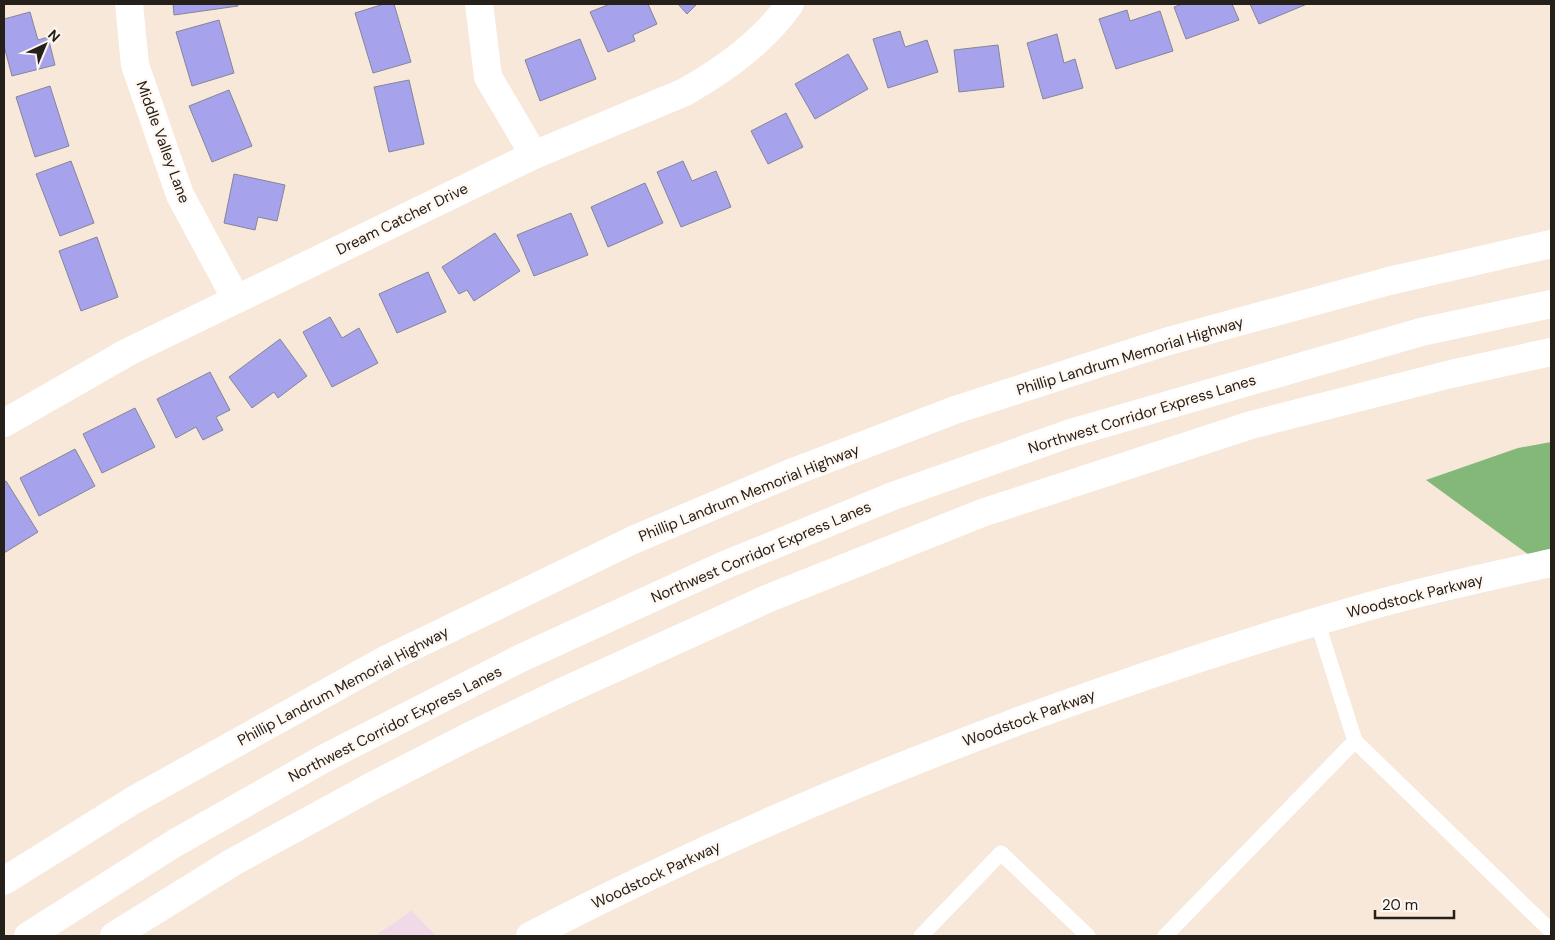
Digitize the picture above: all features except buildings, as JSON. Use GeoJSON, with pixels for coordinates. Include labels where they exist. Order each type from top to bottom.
{"type":"FeatureCollection","features":[{"type":"Feature","properties":{"kind":"main road","name":"Middle Valley Lane"},"geometry":{"type":"LineString","coordinates":[[129,4],[135,65],[180,195],[236,299]]}},
{"type":"Feature","properties":{"kind":"main road"},"geometry":{"type":"LineString","coordinates":[[479,4],[488,78],[534,155]]}},
{"type":"Feature","properties":{"kind":"main road","name":"Dream Catcher Drive"},"geometry":{"type":"LineString","coordinates":[[4,423],[128,352],[236,299],[534,155],[685,92],[705,80],[753,45],[790,4]]}},
{"type":"Feature","properties":{"kind":"main road","name":"Phillip Landrum Memorial Highway"},"geometry":{"type":"LineString","coordinates":[[4,881],[132,800],[387,659],[633,540],[793,472],[955,410],[1166,342],[1389,281],[1551,244]]}},
{"type":"Feature","properties":{"kind":"main road","name":"Northwest Corridor Express Lanes"},"geometry":{"type":"LineString","coordinates":[[28,936],[175,843],[325,758],[519,659],[720,567],[892,496],[1070,433],[1421,332],[1551,304]]}},
{"type":"Feature","properties":{"kind":"main road"},"geometry":{"type":"LineString","coordinates":[[114,936],[233,862],[376,784],[562,692],[769,598],[982,513],[1251,425],[1452,374],[1551,352]]}},
{"type":"Feature","properties":{"kind":"main road","name":"Woodstock Parkway"},"geometry":{"type":"LineString","coordinates":[[530,936],[672,866],[874,778],[1076,700],[1196,659],[1317,622],[1390,601],[1551,563]]}},
{"type":"Feature","properties":{"kind":"lane"},"geometry":{"type":"LineString","coordinates":[[1317,622],[1355,741],[1551,931]]}},
{"type":"Feature","properties":{"kind":"lane"},"geometry":{"type":"LineString","coordinates":[[1164,936],[1355,741]]}},
{"type":"Feature","properties":{"kind":"lane"},"geometry":{"type":"LineString","coordinates":[[921,936],[1001,853],[1088,936]]}},
{"type":"Feature","properties":{"kind":"shaded area"},"geometry":{"type":"Polygon","coordinates":[[[411,910],[436,936],[375,936],[408,913],[411,910]]]}},
{"type":"Feature","properties":{"kind":"green space"},"geometry":{"type":"Polygon","coordinates":[[[1551,442],[1551,571],[1426,480],[1518,448],[1551,442]]]}}]}
